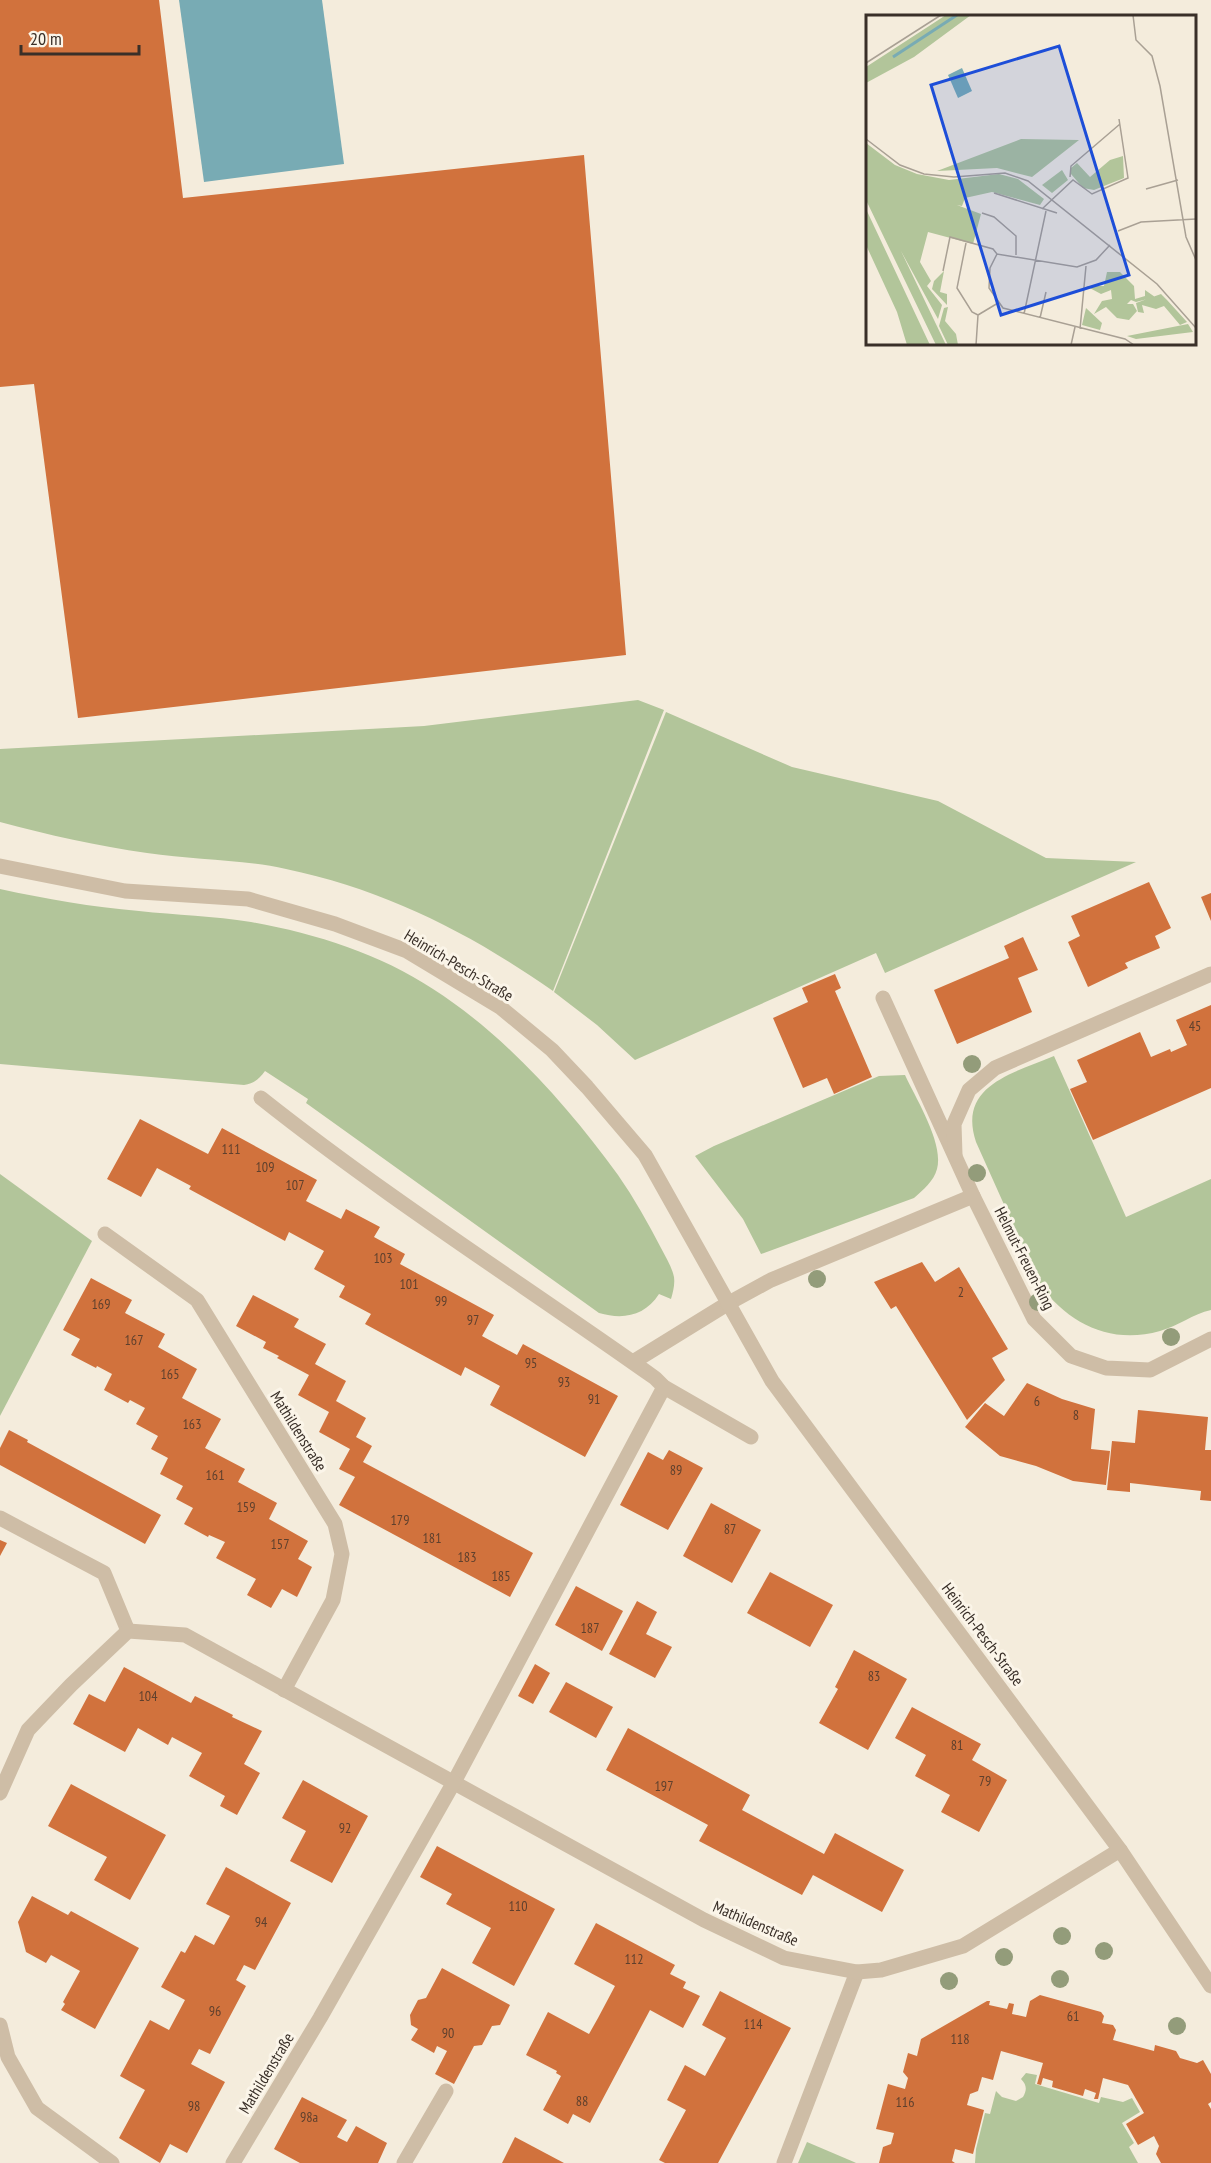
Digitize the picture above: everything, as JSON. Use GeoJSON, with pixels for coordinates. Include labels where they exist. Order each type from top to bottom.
{"type":"FeatureCollection","features":[{"type":"Feature","properties":{"kind":"street","name":"Heinrich-Pesch-Straße"},"geometry":{"type":"LineString","coordinates":[[0,866],[125,891],[248,899],[335,924],[407,951],[500,1007],[552,1050],[645,1155],[772,1381],[1120,1850],[1211,1986]]}},
{"type":"Feature","properties":{"kind":"street","name":"Helmut-Freuen-Ring"},"geometry":{"type":"LineString","coordinates":[[955,1155],[954,1124],[969,1090],[995,1068],[1211,974]]}},
{"type":"Feature","properties":{"kind":"street","name":"Helmut-Freuen-Ring"},"geometry":{"type":"LineString","coordinates":[[884,998],[973,1196],[1034,1318],[1071,1356],[1106,1368],[1150,1370],[1211,1339]]}},
{"type":"Feature","properties":{"kind":"street"},"geometry":{"type":"LineString","coordinates":[[261,1098],[491,1265],[633,1362],[664,1387],[751,1437]]}},
{"type":"Feature","properties":{"kind":"street","name":"Helmut-Freuen-Ring"},"geometry":{"type":"LineString","coordinates":[[727,1304],[771,1280],[973,1196]]}},
{"type":"Feature","properties":{"kind":"street","name":"Mathildenstraße"},"geometry":{"type":"LineString","coordinates":[[105,1234],[197,1300],[335,1524],[342,1554],[333,1600],[284,1690]]}},
{"type":"Feature","properties":{"kind":"street"},"geometry":{"type":"LineString","coordinates":[[633,1362],[727,1304]]}},
{"type":"Feature","properties":{"kind":"street","name":"Mathildenstraße"},"geometry":{"type":"LineString","coordinates":[[233,2163],[320,2018],[454,1782],[664,1387]]}},
{"type":"Feature","properties":{"kind":"street"},"geometry":{"type":"LineString","coordinates":[[0,1518],[104,1573],[128,1631],[70,1685],[28,1730],[0,1793]]}},
{"type":"Feature","properties":{"kind":"street","name":"Mathildenstraße"},"geometry":{"type":"LineString","coordinates":[[128,1631],[185,1635],[704,1920],[783,1958],[857,1972],[881,1970],[963,1946],[1120,1850]]}},
{"type":"Feature","properties":{"kind":"street"},"geometry":{"type":"LineString","coordinates":[[784,2163],[857,1972]]}},
{"type":"Feature","properties":{"kind":"street"},"geometry":{"type":"LineString","coordinates":[[0,2025],[4,2058],[37,2108],[112,2163]]}},
{"type":"Feature","properties":{"kind":"street"},"geometry":{"type":"LineString","coordinates":[[404,2163],[446,2091]]}},
{"type":"Feature","properties":{"kind":"green space"},"geometry":{"type":"Polygon","coordinates":[[[638,700],[664,710],[553,991],[490,950],[426,916],[323,878],[269,866],[110,847],[0,822],[0,749],[424,726],[638,700]]]}},
{"type":"Feature","properties":{"kind":"green space"},"geometry":{"type":"Polygon","coordinates":[[[666,712],[792,767],[938,801],[1046,858],[1136,862],[885,973],[876,953],[635,1060],[597,1025],[554,992],[666,712]]]}},
{"type":"Feature","properties":{"kind":"green space"},"geometry":{"type":"Polygon","coordinates":[[[0,889],[86,905],[223,918],[299,932],[369,955],[433,989],[486,1028],[534,1073],[578,1123],[618,1175],[669,1262],[674,1280],[671,1299],[659,1294],[640,1312],[625,1316],[599,1313],[306,1103],[308,1099],[265,1071],[256,1080],[244,1085],[0,1064],[0,889]]]}},
{"type":"Feature","properties":{"kind":"green space"},"geometry":{"type":"Polygon","coordinates":[[[1054,1056],[1126,1217],[1211,1179],[1211,1310],[1160,1331],[1142,1335],[1108,1333],[1092,1328],[1064,1311],[1040,1285],[976,1142],[972,1123],[975,1107],[982,1094],[993,1084],[1054,1056]]]}},
{"type":"Feature","properties":{"kind":"green space"},"geometry":{"type":"Polygon","coordinates":[[[905,1075],[933,1134],[938,1158],[936,1173],[931,1181],[914,1198],[761,1254],[743,1219],[695,1156],[879,1076],[905,1075]]]}},
{"type":"Feature","properties":{"kind":"green space"},"geometry":{"type":"Polygon","coordinates":[[[0,1174],[92,1241],[0,1416],[0,1174]]]}},
{"type":"Feature","properties":{"kind":"green space"},"geometry":{"type":"Polygon","coordinates":[[[1026,2073],[1037,2075],[1035,2084],[1099,2103],[1101,2097],[1123,2102],[1132,2098],[1140,2112],[1122,2123],[1134,2143],[1129,2147],[1138,2163],[975,2163],[985,2113],[990,2114],[996,2091],[1002,2097],[1016,2101],[1023,2097],[1026,2088],[1021,2079],[1026,2073]]]}},
{"type":"Feature","properties":{"kind":"green space"},"geometry":{"type":"Polygon","coordinates":[[[807,2142],[854,2162],[856,2163],[798,2163],[807,2142]]]}},
{"type":"Feature","properties":{"kind":"water"},"geometry":{"type":"Polygon","coordinates":[[[179,0],[322,0],[344,164],[204,182],[179,0]]]}},
{"type":"Feature","properties":{"kind":"building"},"geometry":{"type":"Polygon","coordinates":[[[0,0],[159,0],[183,198],[584,155],[626,655],[78,718],[34,384],[0,387],[0,0]]]}},
{"type":"Feature","properties":{"kind":"building"},"geometry":{"type":"Polygon","coordinates":[[[1149,882],[1171,928],[1155,936],[1160,948],[1125,963],[1128,968],[1088,987],[1068,942],[1080,936],[1071,916],[1149,882]]]}},
{"type":"Feature","properties":{"kind":"building"},"geometry":{"type":"Polygon","coordinates":[[[1211,893],[1211,921],[1201,897],[1211,893]]]}},
{"type":"Feature","properties":{"kind":"building"},"geometry":{"type":"Polygon","coordinates":[[[1023,937],[1038,970],[1018,978],[1032,1012],[957,1044],[934,990],[1009,958],[1004,946],[1023,937]]]}},
{"type":"Feature","properties":{"kind":"building"},"geometry":{"type":"Polygon","coordinates":[[[835,974],[841,988],[835,991],[872,1077],[834,1094],[827,1078],[803,1088],[773,1018],[808,1002],[802,988],[835,974]]]}},
{"type":"Feature","properties":{"kind":"building"},"geometry":{"type":"Polygon","coordinates":[[[1211,1005],[1211,1088],[1093,1140],[1070,1089],[1087,1082],[1077,1060],[1140,1032],[1151,1057],[1170,1049],[1171,1052],[1187,1045],[1176,1020],[1211,1005]]]}},
{"type":"Feature","properties":{"kind":"building"},"geometry":{"type":"Polygon","coordinates":[[[140,1119],[208,1154],[222,1128],[317,1180],[306,1201],[341,1219],[346,1209],[380,1227],[374,1237],[405,1254],[400,1264],[494,1315],[482,1336],[517,1355],[523,1344],[618,1396],[585,1457],[490,1405],[500,1386],[465,1367],[461,1376],[365,1324],[371,1314],[339,1297],[345,1286],[314,1269],[324,1251],[289,1232],[285,1241],[189,1189],[191,1186],[157,1168],[141,1197],[107,1179],[140,1119]]]}},
{"type":"Feature","properties":{"kind":"building"},"geometry":{"type":"Polygon","coordinates":[[[922,1262],[935,1282],[959,1267],[1008,1349],[992,1358],[1005,1380],[967,1420],[896,1306],[891,1309],[874,1282],[922,1262]]]}},
{"type":"Feature","properties":{"kind":"building"},"geometry":{"type":"Polygon","coordinates":[[[91,1278],[132,1300],[125,1313],[165,1334],[158,1347],[197,1369],[182,1398],[221,1419],[205,1448],[245,1469],[238,1482],[277,1503],[269,1519],[308,1541],[298,1559],[312,1567],[297,1597],[282,1589],[271,1608],[247,1595],[256,1579],[216,1558],[225,1542],[209,1535],[208,1537],[184,1524],[193,1508],[176,1499],[183,1486],[160,1474],[168,1458],[151,1449],[158,1436],[136,1424],[145,1408],[130,1400],[128,1403],[104,1390],[112,1374],[71,1355],[80,1339],[63,1330],[91,1278]]]}},
{"type":"Feature","properties":{"kind":"building"},"geometry":{"type":"Polygon","coordinates":[[[253,1295],[299,1319],[294,1327],[326,1344],[315,1364],[346,1381],[336,1401],[366,1418],[356,1437],[372,1446],[363,1462],[533,1553],[510,1597],[339,1505],[355,1477],[339,1469],[350,1449],[319,1432],[329,1412],[298,1395],[309,1375],[277,1358],[279,1356],[263,1348],[266,1342],[236,1326],[253,1295]]]}},
{"type":"Feature","properties":{"kind":"building"},"geometry":{"type":"Polygon","coordinates":[[[1027,1383],[1062,1399],[1095,1409],[1091,1449],[1110,1451],[1106,1485],[1073,1481],[1036,1466],[1000,1456],[965,1427],[985,1403],[1004,1416],[1027,1383]]]}},
{"type":"Feature","properties":{"kind":"building"},"geometry":{"type":"Polygon","coordinates":[[[1138,1410],[1208,1417],[1205,1450],[1211,1450],[1211,1501],[1200,1500],[1201,1491],[1130,1483],[1130,1492],[1107,1490],[1112,1441],[1135,1443],[1138,1410]]]}},
{"type":"Feature","properties":{"kind":"building"},"geometry":{"type":"Polygon","coordinates":[[[9,1430],[161,1515],[145,1544],[0,1465],[0,1448],[9,1430]]]}},
{"type":"Feature","properties":{"kind":"building"},"geometry":{"type":"Polygon","coordinates":[[[669,1450],[703,1468],[668,1530],[620,1505],[648,1452],[663,1460],[669,1450]]]}},
{"type":"Feature","properties":{"kind":"building"},"geometry":{"type":"Polygon","coordinates":[[[711,1503],[761,1530],[732,1583],[683,1556],[711,1503]]]}},
{"type":"Feature","properties":{"kind":"building"},"geometry":{"type":"Polygon","coordinates":[[[0,1540],[7,1543],[0,1556],[0,1540]]]}},
{"type":"Feature","properties":{"kind":"building"},"geometry":{"type":"Polygon","coordinates":[[[770,1572],[833,1605],[810,1647],[747,1613],[770,1572]]]}},
{"type":"Feature","properties":{"kind":"building"},"geometry":{"type":"Polygon","coordinates":[[[576,1586],[623,1611],[602,1651],[555,1625],[576,1586]]]}},
{"type":"Feature","properties":{"kind":"building"},"geometry":{"type":"Polygon","coordinates":[[[637,1601],[657,1612],[646,1634],[672,1647],[655,1678],[609,1654],[637,1601]]]}},
{"type":"Feature","properties":{"kind":"building"},"geometry":{"type":"Polygon","coordinates":[[[854,1650],[907,1679],[868,1750],[819,1723],[838,1689],[835,1687],[854,1650]]]}},
{"type":"Feature","properties":{"kind":"building"},"geometry":{"type":"Polygon","coordinates":[[[535,1664],[550,1673],[533,1704],[518,1696],[535,1664]]]}},
{"type":"Feature","properties":{"kind":"building"},"geometry":{"type":"Polygon","coordinates":[[[124,1667],[191,1703],[195,1696],[262,1731],[244,1764],[260,1773],[237,1815],[220,1806],[225,1796],[189,1776],[202,1753],[172,1737],[168,1745],[138,1728],[125,1752],[73,1724],[89,1694],[105,1702],[124,1667]]]}},
{"type":"Feature","properties":{"kind":"building"},"geometry":{"type":"Polygon","coordinates":[[[566,1682],[613,1707],[596,1738],[549,1712],[566,1682]]]}},
{"type":"Feature","properties":{"kind":"building"},"geometry":{"type":"Polygon","coordinates":[[[912,1707],[981,1744],[972,1760],[1007,1780],[979,1832],[941,1812],[950,1795],[915,1776],[926,1755],[895,1738],[912,1707]]]}},
{"type":"Feature","properties":{"kind":"building"},"geometry":{"type":"Polygon","coordinates":[[[628,1728],[750,1795],[742,1810],[824,1854],[835,1833],[904,1870],[882,1912],[813,1875],[802,1895],[699,1841],[708,1825],[606,1770],[628,1728]]]}},
{"type":"Feature","properties":{"kind":"building"},"geometry":{"type":"Polygon","coordinates":[[[303,1780],[368,1816],[332,1883],[290,1861],[306,1831],[282,1818],[303,1780]]]}},
{"type":"Feature","properties":{"kind":"building"},"geometry":{"type":"Polygon","coordinates":[[[71,1784],[166,1835],[130,1900],[94,1880],[107,1857],[48,1826],[71,1784]]]}},
{"type":"Feature","properties":{"kind":"building"},"geometry":{"type":"Polygon","coordinates":[[[437,1846],[555,1909],[514,1986],[472,1963],[491,1928],[446,1904],[452,1894],[420,1877],[437,1846]]]}},
{"type":"Feature","properties":{"kind":"building"},"geometry":{"type":"Polygon","coordinates":[[[226,1867],[291,1903],[255,1970],[244,1965],[236,1980],[246,1986],[210,2054],[199,2049],[191,2064],[225,2082],[187,2153],[170,2144],[160,2163],[119,2138],[145,2090],[120,2076],[150,2020],[169,2030],[185,2000],[161,1987],[181,1951],[185,1953],[195,1935],[214,1945],[230,1916],[206,1904],[226,1867]]]}},
{"type":"Feature","properties":{"kind":"building"},"geometry":{"type":"Polygon","coordinates":[[[32,1896],[68,1915],[71,1911],[139,1948],[95,2029],[61,2010],[80,1971],[51,1955],[46,1963],[26,1952],[18,1922],[32,1896]]]}},
{"type":"Feature","properties":{"kind":"building"},"geometry":{"type":"Polygon","coordinates":[[[596,1923],[675,1965],[670,1974],[686,1982],[683,1988],[700,1996],[683,2028],[650,2010],[590,2123],[573,2114],[568,2124],[543,2110],[561,2076],[556,2073],[557,2071],[526,2055],[548,2012],[589,2034],[615,1986],[574,1964],[596,1923]]]}},
{"type":"Feature","properties":{"kind":"building"},"geometry":{"type":"Polygon","coordinates":[[[442,1968],[510,2005],[500,2025],[492,2026],[482,2045],[474,2046],[454,2084],[435,2074],[447,2051],[437,2046],[434,2053],[411,2040],[418,2029],[411,2025],[410,2015],[418,2000],[426,1998],[442,1968]]]}},
{"type":"Feature","properties":{"kind":"building"},"geometry":{"type":"Polygon","coordinates":[[[720,1991],[791,2028],[718,2163],[665,2163],[659,2160],[686,2110],[667,2100],[685,2065],[705,2076],[726,2038],[702,2025],[720,1991]]]}},
{"type":"Feature","properties":{"kind":"building"},"geometry":{"type":"Polygon","coordinates":[[[1040,1995],[1101,2012],[1104,2016],[1102,2023],[1113,2025],[1116,2030],[1113,2040],[1154,2051],[1155,2045],[1176,2051],[1180,2058],[1197,2063],[1203,2060],[1211,2074],[1211,2102],[1208,2104],[1211,2109],[1211,2163],[1161,2163],[1156,2154],[1159,2146],[1154,2136],[1138,2145],[1126,2124],[1144,2113],[1128,2085],[1103,2078],[1098,2099],[1094,2099],[1096,2093],[1085,2089],[1083,2096],[1052,2087],[1053,2081],[1043,2078],[1041,2085],[1037,2084],[1043,2063],[1001,2051],[993,2080],[982,2077],[978,2091],[970,2094],[967,2105],[984,2110],[973,2154],[955,2149],[952,2161],[955,2163],[879,2163],[883,2147],[891,2144],[894,2133],[876,2129],[888,2084],[905,2089],[908,2078],[903,2072],[908,2053],[917,2056],[921,2039],[987,2001],[990,2001],[989,2005],[1007,2009],[1009,2003],[1014,2004],[1012,2014],[1026,2017],[1030,2001],[1040,1995]]]}},
{"type":"Feature","properties":{"kind":"building"},"geometry":{"type":"Polygon","coordinates":[[[302,2097],[347,2120],[337,2137],[347,2142],[356,2126],[387,2143],[378,2163],[300,2163],[274,2149],[302,2097]]]}},
{"type":"Feature","properties":{"kind":"building"},"geometry":{"type":"Polygon","coordinates":[[[515,2137],[564,2163],[502,2163],[515,2137]]]}}]}
